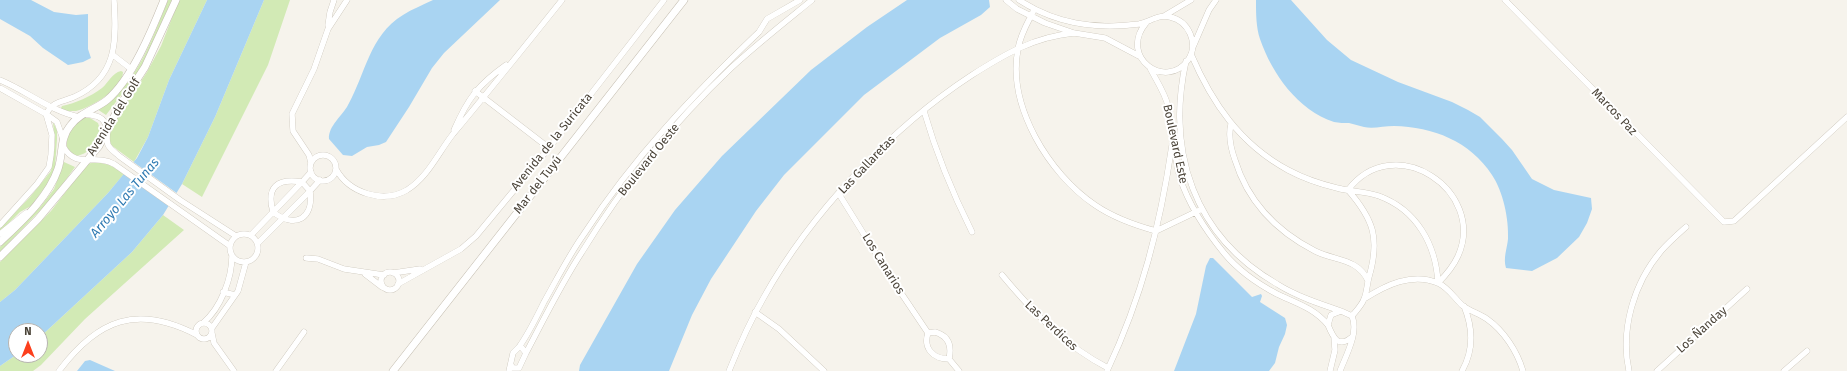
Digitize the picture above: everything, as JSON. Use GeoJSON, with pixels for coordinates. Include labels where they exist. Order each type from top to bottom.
{"type":"FeatureCollection","features":[{"type":"Feature","properties":{"kind":"street"},"geometry":{"type":"LineString","coordinates":[[0,225],[37,184],[49,167],[52,155],[52,135],[46,114],[50,107],[58,101],[72,97],[90,87],[104,73],[113,55],[115,35],[114,0]]}},
{"type":"Feature","properties":{"kind":"street","name":"Avenida del Golf"},"geometry":{"type":"LineString","coordinates":[[0,242],[32,210],[47,191],[61,161],[63,142],[70,126],[81,116],[107,100],[120,86],[150,34],[164,0]]}},
{"type":"Feature","properties":{"kind":"street","name":"Avenida del Golf"},"geometry":{"type":"LineString","coordinates":[[0,257],[38,219],[99,146],[119,107],[145,67],[176,0]]}},
{"type":"Feature","properties":{"kind":"street"},"geometry":{"type":"LineString","coordinates":[[251,235],[311,172],[311,163],[304,146],[293,131],[292,114],[314,69],[328,28],[330,12],[334,0]]}},
{"type":"Feature","properties":{"kind":"street"},"geometry":{"type":"LineString","coordinates":[[328,28],[347,0]]}},
{"type":"Feature","properties":{"kind":"street"},"geometry":{"type":"LineString","coordinates":[[311,163],[319,156],[324,155],[331,158],[336,170],[343,180],[359,191],[372,195],[385,196],[406,190],[421,178],[452,136],[562,0]]}},
{"type":"Feature","properties":{"kind":"street","name":"Avenida de la Suricata"},"geometry":{"type":"LineString","coordinates":[[363,273],[383,287],[390,290],[395,289],[398,284],[446,258],[468,244],[548,148],[664,0]]}},
{"type":"Feature","properties":{"kind":"street","name":"Mar del Tuyú"},"geometry":{"type":"LineString","coordinates":[[393,371],[684,0]]}},
{"type":"Feature","properties":{"kind":"street","name":"Boulevard Oeste"},"geometry":{"type":"LineString","coordinates":[[510,368],[510,359],[513,353],[529,334],[545,301],[572,253],[597,214],[628,171],[686,103],[764,25],[767,19],[800,0]]}},
{"type":"Feature","properties":{"kind":"street","name":"Boulevard Oeste"},"geometry":{"type":"LineString","coordinates":[[518,370],[572,268],[603,219],[630,182],[662,142],[731,68],[781,24],[812,0]]}},
{"type":"Feature","properties":{"kind":"street"},"geometry":{"type":"LineString","coordinates":[[1006,0],[1045,23],[1074,33],[1090,34],[1105,38],[1139,56],[1150,68],[1165,72],[1180,67],[1186,62],[1191,54],[1192,47],[1191,35],[1185,25],[1179,20],[1163,16]]}},
{"type":"Feature","properties":{"kind":"street"},"geometry":{"type":"LineString","coordinates":[[1019,0],[1034,10],[1060,20],[1091,26],[1118,26],[1146,23]]}},
{"type":"Feature","properties":{"kind":"street"},"geometry":{"type":"LineString","coordinates":[[1139,56],[1137,38],[1140,30],[1146,23],[1154,18],[1163,16],[1191,0]]}},
{"type":"Feature","properties":{"kind":"street"},"geometry":{"type":"LineString","coordinates":[[1192,47],[1209,10],[1216,0]]}},
{"type":"Feature","properties":{"kind":"street","name":"Marcos Paz"},"geometry":{"type":"LineString","coordinates":[[1506,0],[1724,222],[1734,221],[1847,117]]}},
{"type":"Feature","properties":{"kind":"street"},"geometry":{"type":"LineString","coordinates":[[1034,10],[1018,48],[1018,86],[1022,104],[1032,130],[1049,161],[1078,192],[1094,205],[1130,224],[1156,231],[1202,209]]}},
{"type":"Feature","properties":{"kind":"street"},"geometry":{"type":"LineString","coordinates":[[776,14],[782,19],[781,24]]}},
{"type":"Feature","properties":{"kind":"street"},"geometry":{"type":"LineString","coordinates":[[764,25],[767,30],[773,31]]}},
{"type":"Feature","properties":{"kind":"street","name":"Las Gallaretas"},"geometry":{"type":"LineString","coordinates":[[729,371],[742,338],[756,312],[778,274],[801,240],[839,194],[883,147],[924,111],[963,81],[1018,48],[1040,38],[1074,33]]}},
{"type":"Feature","properties":{"kind":"street"},"geometry":{"type":"LineString","coordinates":[[1191,54],[1210,94],[1231,124],[1258,151],[1289,171],[1322,184],[1367,193],[1383,198],[1410,216],[1423,232],[1433,250],[1437,268],[1438,284]]}},
{"type":"Feature","properties":{"kind":"street"},"geometry":{"type":"LineString","coordinates":[[113,55],[131,69]]}},
{"type":"Feature","properties":{"kind":"street"},"geometry":{"type":"LineString","coordinates":[[452,136],[462,111],[475,91],[486,79],[512,61]]}},
{"type":"Feature","properties":{"kind":"street","name":"Boulevard Este"},"geometry":{"type":"LineString","coordinates":[[1186,62],[1180,97],[1180,139],[1189,178],[1202,209],[1226,242],[1264,276],[1292,292],[1341,311]]}},
{"type":"Feature","properties":{"kind":"street"},"geometry":{"type":"LineString","coordinates":[[726,63],[731,68]]}},
{"type":"Feature","properties":{"kind":"street","name":"Boulevard Este"},"geometry":{"type":"LineString","coordinates":[[1150,68],[1168,105],[1172,140],[1180,178],[1196,213],[1215,242],[1236,266],[1263,286],[1314,311],[1328,325]]}},
{"type":"Feature","properties":{"kind":"street"},"geometry":{"type":"LineString","coordinates":[[0,80],[31,95],[60,113],[100,117],[107,130],[107,141],[110,148],[124,160],[180,200],[236,236]]}},
{"type":"Feature","properties":{"kind":"street"},"geometry":{"type":"LineString","coordinates":[[0,88],[46,114],[57,122],[67,153],[72,158],[80,160],[108,160],[230,246],[232,255],[230,272],[223,292],[217,307],[210,317],[197,328],[197,335]]}},
{"type":"Feature","properties":{"kind":"street"},"geometry":{"type":"LineString","coordinates":[[475,91],[548,148]]}},
{"type":"Feature","properties":{"kind":"street"},"geometry":{"type":"LineString","coordinates":[[924,111],[940,164],[950,189],[972,232]]}},
{"type":"Feature","properties":{"kind":"street"},"geometry":{"type":"LineString","coordinates":[[1231,124],[1230,137],[1237,168],[1254,201],[1264,213],[1289,236],[1310,248],[1351,262],[1364,274],[1368,281]]}},
{"type":"Feature","properties":{"kind":"street"},"geometry":{"type":"LineString","coordinates":[[657,137],[662,142]]}},
{"type":"Feature","properties":{"kind":"street"},"geometry":{"type":"LineString","coordinates":[[1107,370],[1146,270],[1156,231],[1172,140]]}},
{"type":"Feature","properties":{"kind":"street"},"geometry":{"type":"LineString","coordinates":[[304,146],[319,156]]}},
{"type":"Feature","properties":{"kind":"street"},"geometry":{"type":"LineString","coordinates":[[1348,190],[1361,175],[1379,167],[1391,165],[1404,165],[1416,168],[1436,178],[1443,185],[1459,210],[1463,234],[1458,255],[1448,272],[1438,284]]}},
{"type":"Feature","properties":{"kind":"street"},"geometry":{"type":"LineString","coordinates":[[328,179],[336,170]]}},
{"type":"Feature","properties":{"kind":"street"},"geometry":{"type":"LineString","coordinates":[[311,172],[320,180]]}},
{"type":"Feature","properties":{"kind":"street"},"geometry":{"type":"LineString","coordinates":[[287,180],[302,182],[310,191],[311,204],[309,211],[304,217],[296,221],[289,221],[281,219],[273,212],[270,196],[274,188],[280,182],[287,180]]}},
{"type":"Feature","properties":{"kind":"street"},"geometry":{"type":"LineString","coordinates":[[258,243],[320,180],[343,180]]}},
{"type":"Feature","properties":{"kind":"street"},"geometry":{"type":"LineString","coordinates":[[1348,190],[1365,210],[1375,237],[1374,257],[1364,299]]}},
{"type":"Feature","properties":{"kind":"street","name":"Los Canarios"},"geometry":{"type":"LineString","coordinates":[[839,194],[891,278],[928,333],[926,345],[929,351],[938,357],[949,359],[959,371]]}},
{"type":"Feature","properties":{"kind":"street"},"geometry":{"type":"LineString","coordinates":[[0,234],[32,210]]}},
{"type":"Feature","properties":{"kind":"street"},"geometry":{"type":"LineString","coordinates":[[597,214],[603,219]]}},
{"type":"Feature","properties":{"kind":"street"},"geometry":{"type":"LineString","coordinates":[[1629,371],[1626,338],[1634,299],[1640,285],[1661,251],[1686,227]]}},
{"type":"Feature","properties":{"kind":"street"},"geometry":{"type":"LineString","coordinates":[[230,246],[236,236],[243,234],[251,235],[258,243],[258,252],[256,256],[246,262],[239,261],[232,255]]}},
{"type":"Feature","properties":{"kind":"street","name":"Avenida de la Suricata"},"geometry":{"type":"LineString","coordinates":[[306,258],[318,259],[344,269],[384,275],[426,268]]}},
{"type":"Feature","properties":{"kind":"street"},"geometry":{"type":"LineString","coordinates":[[204,339],[208,337],[235,295],[241,283],[246,262]]}},
{"type":"Feature","properties":{"kind":"street"},"geometry":{"type":"LineString","coordinates":[[393,273],[397,276],[398,284]]}},
{"type":"Feature","properties":{"kind":"street"},"geometry":{"type":"LineString","coordinates":[[383,287],[381,282],[384,275]]}},
{"type":"Feature","properties":{"kind":"street","name":"Las Perdices"},"geometry":{"type":"LineString","coordinates":[[1002,275],[1035,312],[1074,348],[1107,370]]}},
{"type":"Feature","properties":{"kind":"street"},"geometry":{"type":"LineString","coordinates":[[1352,316],[1364,299],[1379,289],[1400,281],[1415,279],[1438,284],[1447,290],[1464,306],[1487,319],[1501,332],[1518,356],[1523,371]]}},
{"type":"Feature","properties":{"kind":"street","name":"Los Ñanday"},"geometry":{"type":"LineString","coordinates":[[1657,371],[1747,289]]}},
{"type":"Feature","properties":{"kind":"street"},"geometry":{"type":"LineString","coordinates":[[223,292],[235,295]]}},
{"type":"Feature","properties":{"kind":"street"},"geometry":{"type":"LineString","coordinates":[[545,301],[551,306]]}},
{"type":"Feature","properties":{"kind":"street"},"geometry":{"type":"LineString","coordinates":[[1462,371],[1470,355],[1471,337],[1468,316],[1464,306]]}},
{"type":"Feature","properties":{"kind":"street"},"geometry":{"type":"LineString","coordinates":[[1352,316],[1341,311],[1331,315],[1328,325],[1334,337],[1339,342],[1343,342],[1352,337]]}},
{"type":"Feature","properties":{"kind":"street"},"geometry":{"type":"LineString","coordinates":[[756,312],[779,329],[824,371]]}},
{"type":"Feature","properties":{"kind":"street"},"geometry":{"type":"LineString","coordinates":[[1340,371],[1355,327],[1352,316]]}},
{"type":"Feature","properties":{"kind":"street"},"geometry":{"type":"LineString","coordinates":[[59,371],[76,350],[96,332],[121,321],[158,319],[180,326],[217,348]]}},
{"type":"Feature","properties":{"kind":"street"},"geometry":{"type":"LineString","coordinates":[[180,326],[193,327],[208,324],[212,331],[212,338],[217,348],[234,371]]}},
{"type":"Feature","properties":{"kind":"street"},"geometry":{"type":"LineString","coordinates":[[276,371],[304,332]]}},
{"type":"Feature","properties":{"kind":"street"},"geometry":{"type":"LineString","coordinates":[[928,333],[935,332],[946,337],[950,346],[949,359]]}},
{"type":"Feature","properties":{"kind":"street"},"geometry":{"type":"LineString","coordinates":[[1330,371],[1335,350],[1334,337]]}},
{"type":"Feature","properties":{"kind":"street"},"geometry":{"type":"LineString","coordinates":[[519,347],[526,353]]}},
{"type":"Feature","properties":{"kind":"street"},"geometry":{"type":"LineString","coordinates":[[1784,371],[1807,351]]}},
{"type":"Feature","properties":{"kind":"street"},"geometry":{"type":"LineString","coordinates":[[510,368],[518,370]]}},
{"type":"Feature","properties":{"kind":"green space"},"geometry":{"type":"Polygon","coordinates":[[[168,0],[172,0],[140,70],[106,115],[97,109],[111,100],[132,76],[149,46],[168,0]]]}},
{"type":"Feature","properties":{"kind":"green space"},"geometry":{"type":"Polygon","coordinates":[[[179,0],[207,0],[169,80],[148,137],[134,162],[111,145],[109,136],[111,127],[147,72],[161,46],[179,0]]]}},
{"type":"Feature","properties":{"kind":"green space"},"geometry":{"type":"Polygon","coordinates":[[[264,0],[290,0],[268,65],[202,197],[182,184],[215,117],[264,0]]]}},
{"type":"Feature","properties":{"kind":"green space"},"geometry":{"type":"Polygon","coordinates":[[[121,71],[123,72],[122,78],[118,85],[105,97],[76,111],[60,110],[62,106],[93,94],[102,88],[115,74],[121,71]]]}},
{"type":"Feature","properties":{"kind":"green space"},"geometry":{"type":"Polygon","coordinates":[[[84,118],[90,118],[98,123],[98,140],[87,152],[76,156],[68,151],[68,136],[76,124],[84,118]]]}},
{"type":"Feature","properties":{"kind":"green space"},"geometry":{"type":"Polygon","coordinates":[[[53,122],[57,130],[57,139],[55,167],[50,181],[31,206],[20,212],[0,232],[0,228],[30,197],[51,171],[55,145],[53,122]]]}},
{"type":"Feature","properties":{"kind":"green space"},"geometry":{"type":"Polygon","coordinates":[[[64,162],[75,167],[55,195],[0,252],[0,247],[41,206],[54,189],[64,162]]]}},
{"type":"Feature","properties":{"kind":"green space"},"geometry":{"type":"Polygon","coordinates":[[[96,162],[110,165],[124,174],[108,193],[15,290],[0,302],[0,262],[51,211],[87,164],[96,162]]]}},
{"type":"Feature","properties":{"kind":"green space"},"geometry":{"type":"Polygon","coordinates":[[[163,215],[184,230],[85,319],[48,358],[48,330],[132,252],[163,215]]]}},
{"type":"Feature","properties":{"kind":"green space"},"geometry":{"type":"Polygon","coordinates":[[[8,360],[8,363],[43,363],[33,371],[0,371],[0,366],[8,360]]]}},
{"type":"Feature","properties":{"kind":"water"},"geometry":{"type":"Polygon","coordinates":[[[0,0],[31,0],[54,12],[76,15],[88,14],[88,49],[91,58],[83,62],[68,65],[43,48],[30,36],[0,19],[0,0]]]}},
{"type":"Feature","properties":{"kind":"water","name":"Arroyo Las Tunas"},"geometry":{"type":"Polygon","coordinates":[[[207,0],[264,0],[215,117],[182,184],[163,215],[132,252],[48,330],[48,323],[8,323],[8,360],[0,366],[0,302],[15,290],[108,193],[137,158],[148,137],[169,80],[207,0]]]}},
{"type":"Feature","properties":{"kind":"water"},"geometry":{"type":"Polygon","coordinates":[[[433,0],[500,0],[444,53],[432,68],[386,142],[367,147],[352,156],[343,155],[329,139],[329,134],[333,125],[346,109],[375,44],[392,24],[406,13],[433,0]]]}},
{"type":"Feature","properties":{"kind":"water"},"geometry":{"type":"Polygon","coordinates":[[[907,0],[989,0],[990,7],[981,15],[940,38],[864,95],[784,175],[756,211],[711,279],[692,315],[669,371],[579,371],[580,365],[637,264],[675,210],[722,156],[811,70],[867,27],[907,0]]]}},
{"type":"Feature","properties":{"kind":"water"},"geometry":{"type":"Polygon","coordinates":[[[1256,0],[1291,0],[1327,40],[1351,60],[1398,82],[1452,102],[1468,110],[1480,117],[1502,139],[1512,150],[1532,179],[1554,190],[1591,198],[1592,209],[1587,223],[1579,237],[1557,258],[1532,271],[1506,268],[1505,257],[1508,231],[1506,214],[1502,197],[1496,182],[1483,163],[1462,145],[1436,133],[1409,127],[1394,126],[1367,128],[1349,123],[1334,122],[1309,109],[1288,89],[1279,77],[1265,52],[1258,30],[1256,0]]]}},
{"type":"Feature","properties":{"kind":"water"},"geometry":{"type":"Polygon","coordinates":[[[1210,258],[1213,258],[1252,297],[1261,294],[1262,296],[1260,302],[1285,318],[1287,325],[1285,334],[1279,347],[1275,363],[1269,371],[1174,371],[1196,314],[1206,266],[1210,258]]]}},
{"type":"Feature","properties":{"kind":"water"},"geometry":{"type":"Polygon","coordinates":[[[90,360],[115,371],[77,371],[85,361],[90,360]]]}},
{"type":"Feature","properties":{"kind":"pier"},"geometry":{"type":"Polygon","coordinates":[[[132,161],[178,194],[170,207],[122,173],[132,161]]]}}]}
